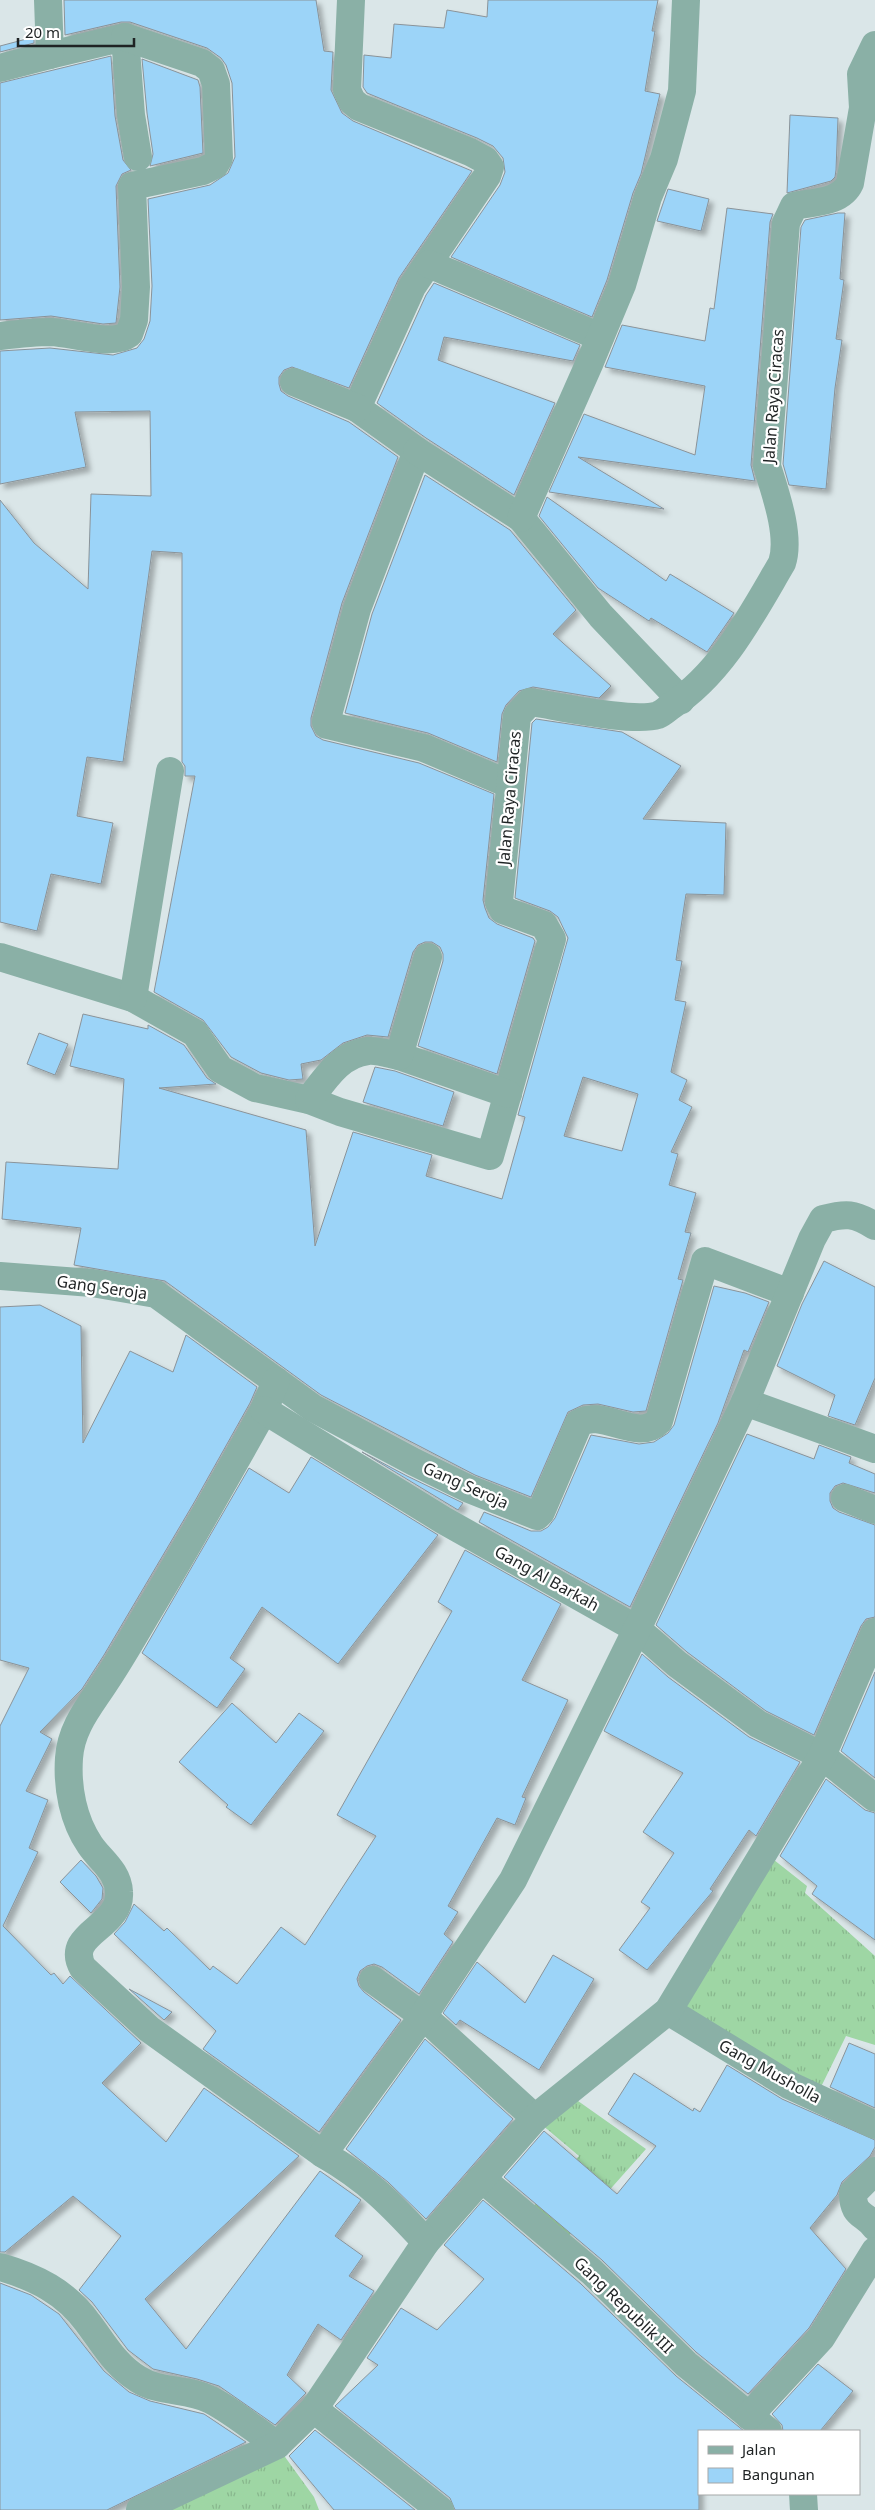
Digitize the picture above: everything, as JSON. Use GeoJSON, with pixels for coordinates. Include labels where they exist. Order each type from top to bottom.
{"type":"FeatureCollection","features":[{"type":"Feature","properties":{"kind":"street"},"geometry":{"type":"LineString","coordinates":[[48,0],[50,55]]}},
{"type":"Feature","properties":{"kind":"street"},"geometry":{"type":"LineString","coordinates":[[351,0],[347,90],[352,101],[359,107],[470,152],[485,160],[490,166],[487,176],[412,287],[357,408]]}},
{"type":"Feature","properties":{"kind":"street"},"geometry":{"type":"LineString","coordinates":[[521,518],[622,284],[648,197],[675,124],[682,92],[686,0]]}},
{"type":"Feature","properties":{"kind":"street"},"geometry":{"type":"LineString","coordinates":[[126,37],[131,115],[138,157]]}},
{"type":"Feature","properties":{"kind":"street"},"geometry":{"type":"LineString","coordinates":[[0,68],[126,37],[202,63],[211,70],[216,84],[218,158],[216,165],[203,171],[132,186],[136,287],[134,320],[129,334],[119,339],[104,340],[76,334],[51,332],[0,336]]}},
{"type":"Feature","properties":{"kind":"street","name":"Jalan Raya Ciracas"},"geometry":{"type":"LineString","coordinates":[[0,957],[133,998],[195,1033],[220,1069],[255,1088],[309,1100],[340,1112],[490,1156],[552,939],[544,925],[503,910],[499,902],[517,716],[530,702],[624,717],[658,715],[682,700],[707,677],[745,627],[782,563],[785,553],[778,502],[767,466],[786,223],[794,206],[834,198],[846,192],[850,183],[863,108],[861,74],[875,45]]}},
{"type":"Feature","properties":{"kind":"street"},"geometry":{"type":"LineString","coordinates":[[429,264],[600,337]]}},
{"type":"Feature","properties":{"kind":"street"},"geometry":{"type":"LineString","coordinates":[[294,382],[357,408],[417,451],[521,518],[601,616],[682,700]]}},
{"type":"Feature","properties":{"kind":"street"},"geometry":{"type":"LineString","coordinates":[[417,451],[357,609],[326,722],[327,725],[356,733],[424,748],[509,784]]}},
{"type":"Feature","properties":{"kind":"street"},"geometry":{"type":"LineString","coordinates":[[133,998],[170,771]]}},
{"type":"Feature","properties":{"kind":"street"},"geometry":{"type":"LineString","coordinates":[[399,1056],[428,958]]}},
{"type":"Feature","properties":{"kind":"street"},"geometry":{"type":"LineString","coordinates":[[309,1100],[332,1070],[350,1056],[369,1051],[399,1056],[508,1094]]}},
{"type":"Feature","properties":{"kind":"street"},"geometry":{"type":"LineString","coordinates":[[323,2154],[423,2016],[513,1880],[638,1628],[745,1402],[812,1239],[823,1220],[843,1214],[860,1217],[875,1226]]}},
{"type":"Feature","properties":{"kind":"street","name":"Gang Seroja"},"geometry":{"type":"LineString","coordinates":[[0,1276],[92,1283],[156,1294],[313,1408],[469,1489],[537,1516],[541,1512],[579,1423],[590,1419],[644,1429],[654,1426],[660,1421],[705,1261],[790,1293]]}},
{"type":"Feature","properties":{"kind":"street"},"geometry":{"type":"LineString","coordinates":[[276,1381],[264,1410],[163,1586],[76,1728],[69,1758],[71,1798],[77,1821],[90,1846],[118,1882],[120,1903],[114,1914],[81,1943],[78,1955],[83,1968],[149,2029],[323,2154],[356,2173],[383,2196],[426,2242]]}},
{"type":"Feature","properties":{"kind":"street"},"geometry":{"type":"LineString","coordinates":[[745,1402],[875,1449]]}},
{"type":"Feature","properties":{"kind":"street","name":"Gang Al Barkah"},"geometry":{"type":"LineString","coordinates":[[264,1410],[443,1520],[638,1628],[677,1664],[758,1724],[822,1756],[875,1798]]}},
{"type":"Feature","properties":{"kind":"street"},"geometry":{"type":"LineString","coordinates":[[845,1498],[875,1510]]}},
{"type":"Feature","properties":{"kind":"street"},"geometry":{"type":"LineString","coordinates":[[140,2510],[277,2444],[314,2409],[426,2242],[535,2118],[668,2011],[822,1756],[874,1640]]}},
{"type":"Feature","properties":{"kind":"street"},"geometry":{"type":"LineString","coordinates":[[373,1980],[423,2016],[535,2118]]}},
{"type":"Feature","properties":{"kind":"street","name":"Gang Musholla"},"geometry":{"type":"LineString","coordinates":[[668,2011],[789,2085],[875,2125]]}},
{"type":"Feature","properties":{"kind":"street"},"geometry":{"type":"LineString","coordinates":[[875,2171],[853,2193],[853,2205],[860,2215],[875,2227]]}},
{"type":"Feature","properties":{"kind":"street","name":"Gang Republik III"},"geometry":{"type":"LineString","coordinates":[[481,2178],[592,2272],[686,2364],[759,2424]]}},
{"type":"Feature","properties":{"kind":"street"},"geometry":{"type":"LineString","coordinates":[[759,2424],[821,2338],[875,2251]]}},
{"type":"Feature","properties":{"kind":"street"},"geometry":{"type":"LineString","coordinates":[[0,2268],[36,2279],[68,2298],[87,2321],[111,2356],[140,2381],[195,2394],[211,2400],[277,2444]]}},
{"type":"Feature","properties":{"kind":"street"},"geometry":{"type":"LineString","coordinates":[[314,2409],[440,2510]]}},
{"type":"Feature","properties":{"kind":"street"},"geometry":{"type":"LineString","coordinates":[[803,2495],[804,2510]]}},
{"type":"Feature","properties":{"kind":"green space"},"geometry":{"type":"Polygon","coordinates":[[[769,1856],[807,1886],[805,1893],[875,1956],[875,2045],[846,2036],[820,2089],[675,2009],[769,1856]]]}},
{"type":"Feature","properties":{"kind":"green space"},"geometry":{"type":"Polygon","coordinates":[[[571,2096],[646,2149],[565,2240],[530,2210],[579,2156],[541,2124],[571,2096]]]}},
{"type":"Feature","properties":{"kind":"green space"},"geometry":{"type":"Polygon","coordinates":[[[280,2450],[314,2497],[319,2510],[162,2510],[280,2450]]]}},
{"type":"Feature","properties":{"kind":"building"},"geometry":{"type":"Polygon","coordinates":[[[64,0],[316,0],[324,51],[333,52],[331,90],[342,113],[353,121],[472,171],[399,278],[349,388],[292,367],[284,370],[279,377],[279,384],[281,391],[288,396],[349,422],[398,457],[342,603],[311,718],[311,726],[316,736],[323,740],[419,763],[494,794],[483,900],[485,908],[489,918],[497,924],[533,938],[535,941],[497,1074],[418,1046],[443,961],[440,947],[432,942],[418,945],[413,952],[388,1037],[367,1035],[343,1043],[321,1060],[301,1064],[303,1079],[289,1080],[261,1073],[231,1057],[203,1020],[154,992],[195,776],[185,776],[185,766],[182,762],[182,553],[152,551],[123,762],[87,757],[77,816],[113,823],[101,884],[51,874],[37,931],[0,922],[0,500],[34,543],[88,589],[91,494],[151,496],[150,411],[75,412],[86,467],[0,484],[0,351],[50,348],[113,355],[137,348],[144,339],[150,321],[152,286],[148,199],[210,185],[228,173],[235,157],[232,83],[226,65],[221,58],[207,48],[130,22],[121,22],[65,35],[64,0]]]}},
{"type":"Feature","properties":{"kind":"building"},"geometry":{"type":"Polygon","coordinates":[[[488,0],[658,0],[652,31],[655,31],[645,91],[660,94],[641,174],[633,193],[607,280],[592,317],[451,257],[500,185],[505,172],[503,158],[493,146],[367,93],[363,87],[364,55],[391,58],[394,24],[444,28],[447,10],[487,17],[488,0]]]}},
{"type":"Feature","properties":{"kind":"building"},"geometry":{"type":"Polygon","coordinates":[[[34,37],[34,43],[0,52],[0,46],[34,37]]]}},
{"type":"Feature","properties":{"kind":"building"},"geometry":{"type":"Polygon","coordinates":[[[111,56],[115,116],[123,160],[131,170],[122,174],[116,186],[120,287],[116,323],[103,324],[51,316],[0,320],[0,83],[111,56]]]}},
{"type":"Feature","properties":{"kind":"building"},"geometry":{"type":"Polygon","coordinates":[[[142,59],[198,80],[200,87],[203,153],[150,166],[153,154],[142,59]]]}},
{"type":"Feature","properties":{"kind":"building"},"geometry":{"type":"Polygon","coordinates":[[[790,115],[838,118],[836,170],[835,177],[831,181],[787,193],[790,115]]]}},
{"type":"Feature","properties":{"kind":"building"},"geometry":{"type":"Polygon","coordinates":[[[668,189],[709,199],[701,231],[657,221],[668,189]]]}},
{"type":"Feature","properties":{"kind":"building"},"geometry":{"type":"Polygon","coordinates":[[[727,208],[773,214],[770,222],[751,465],[755,481],[578,457],[664,509],[549,492],[584,414],[695,455],[705,386],[605,367],[622,325],[705,341],[710,308],[714,309],[727,208]]]}},
{"type":"Feature","properties":{"kind":"building"},"geometry":{"type":"Polygon","coordinates":[[[845,213],[840,279],[844,280],[836,339],[842,340],[835,388],[826,489],[789,485],[783,464],[801,227],[805,220],[845,213]]]}},
{"type":"Feature","properties":{"kind":"building"},"geometry":{"type":"Polygon","coordinates":[[[434,283],[580,345],[573,361],[444,337],[438,360],[555,403],[514,495],[426,438],[377,403],[426,295],[434,283]]]}},
{"type":"Feature","properties":{"kind":"building"},"geometry":{"type":"Polygon","coordinates":[[[425,475],[510,530],[576,610],[553,634],[611,686],[599,698],[533,687],[519,691],[506,705],[502,714],[497,762],[428,733],[345,713],[372,614],[425,475]]]}},
{"type":"Feature","properties":{"kind":"building"},"geometry":{"type":"Polygon","coordinates":[[[547,497],[666,581],[670,574],[734,613],[707,652],[651,618],[649,621],[598,588],[539,516],[547,497]]]}},
{"type":"Feature","properties":{"kind":"building"},"geometry":{"type":"Polygon","coordinates":[[[536,719],[622,732],[681,766],[643,819],[726,823],[724,895],[686,894],[676,960],[682,961],[675,1000],[686,1002],[671,1072],[687,1080],[679,1100],[692,1107],[671,1152],[678,1154],[669,1185],[696,1193],[685,1232],[691,1233],[678,1279],[683,1280],[646,1411],[633,1412],[598,1404],[583,1405],[568,1412],[531,1497],[475,1475],[321,1395],[165,1281],[74,1265],[81,1228],[2,1219],[6,1162],[118,1169],[124,1079],[70,1066],[83,1014],[148,1029],[148,1025],[184,1045],[207,1078],[216,1084],[159,1088],[306,1130],[315,1246],[353,1132],[432,1155],[426,1176],[502,1199],[525,1117],[518,1115],[568,938],[558,917],[550,911],[515,898],[532,723],[536,719]],[[583,1077],[564,1136],[622,1151],[638,1094],[583,1077]]]}},
{"type":"Feature","properties":{"kind":"building"},"geometry":{"type":"Polygon","coordinates":[[[39,1033],[68,1044],[55,1075],[27,1064],[39,1033]]]}},
{"type":"Feature","properties":{"kind":"building"},"geometry":{"type":"Polygon","coordinates":[[[375,1067],[395,1071],[454,1092],[443,1126],[363,1102],[375,1067]]]}},
{"type":"Feature","properties":{"kind":"building"},"geometry":{"type":"Polygon","coordinates":[[[824,1261],[875,1287],[875,1378],[855,1425],[828,1416],[835,1395],[777,1366],[802,1304],[824,1261]]]}},
{"type":"Feature","properties":{"kind":"building"},"geometry":{"type":"Polygon","coordinates":[[[714,1286],[745,1293],[769,1302],[748,1352],[744,1350],[718,1423],[630,1607],[479,1522],[484,1512],[531,1531],[541,1531],[548,1527],[555,1518],[591,1435],[639,1444],[654,1442],[668,1433],[674,1425],[714,1286]]]}},
{"type":"Feature","properties":{"kind":"building"},"geometry":{"type":"Polygon","coordinates":[[[40,1305],[81,1326],[83,1443],[130,1351],[173,1372],[186,1335],[257,1387],[195,1501],[104,1655],[82,1689],[40,1732],[52,1739],[26,1791],[48,1800],[29,1848],[38,1852],[3,1926],[51,1975],[54,1973],[63,1984],[70,1976],[141,2043],[102,2083],[166,2142],[204,2088],[299,2156],[145,2299],[186,2349],[320,2171],[361,2200],[335,2236],[363,2256],[349,2276],[374,2291],[341,2340],[318,2324],[287,2375],[306,2393],[275,2425],[219,2386],[153,2369],[128,2350],[92,2302],[79,2290],[121,2236],[73,2196],[5,2252],[0,2252],[0,1726],[29,1668],[0,1660],[0,1307],[40,1305]]]}},
{"type":"Feature","properties":{"kind":"building"},"geometry":{"type":"Polygon","coordinates":[[[747,1434],[814,1459],[819,1445],[851,1457],[849,1463],[875,1474],[875,1493],[843,1483],[835,1486],[830,1493],[830,1501],[833,1508],[875,1525],[875,1617],[866,1619],[861,1626],[814,1735],[766,1711],[687,1652],[656,1625],[747,1434]]]}},
{"type":"Feature","properties":{"kind":"building"},"geometry":{"type":"Polygon","coordinates":[[[362,1452],[407,1476],[463,1503],[458,1510],[362,1452]]]}},
{"type":"Feature","properties":{"kind":"building"},"geometry":{"type":"Polygon","coordinates":[[[311,1457],[438,1535],[338,1664],[262,1607],[230,1658],[245,1669],[217,1708],[142,1653],[249,1468],[289,1493],[311,1457]]]}},
{"type":"Feature","properties":{"kind":"building"},"geometry":{"type":"Polygon","coordinates":[[[465,1550],[561,1604],[522,1680],[568,1700],[522,1797],[526,1798],[515,1825],[497,1818],[448,1906],[458,1912],[444,1934],[453,1942],[419,1994],[382,1967],[374,1964],[360,1971],[357,1979],[359,1986],[364,1992],[401,2020],[319,2132],[203,2049],[216,2031],[114,1934],[125,1922],[134,1904],[164,1931],[167,1928],[210,1970],[213,1966],[237,1984],[281,1927],[305,1945],[376,1836],[337,1815],[452,1611],[438,1602],[465,1550]]]}},
{"type":"Feature","properties":{"kind":"building"},"geometry":{"type":"Polygon","coordinates":[[[642,1654],[668,1677],[749,1737],[800,1762],[756,1836],[749,1830],[710,1889],[713,1891],[647,1970],[619,1950],[650,1908],[641,1902],[674,1853],[643,1832],[683,1773],[604,1731],[642,1654]]]}},
{"type":"Feature","properties":{"kind":"building"},"geometry":{"type":"Polygon","coordinates":[[[875,1672],[875,1778],[841,1751],[875,1672]]]}},
{"type":"Feature","properties":{"kind":"building"},"geometry":{"type":"Polygon","coordinates":[[[232,1703],[276,1743],[299,1713],[324,1731],[251,1825],[226,1807],[228,1805],[179,1762],[232,1703]]]}},
{"type":"Feature","properties":{"kind":"building"},"geometry":{"type":"Polygon","coordinates":[[[826,1779],[865,1810],[875,1813],[875,1940],[812,1894],[817,1886],[780,1856],[826,1779]]]}},
{"type":"Feature","properties":{"kind":"building"},"geometry":{"type":"Polygon","coordinates":[[[81,1860],[96,1876],[103,1888],[102,1899],[91,1913],[60,1882],[81,1860]]]}},
{"type":"Feature","properties":{"kind":"building"},"geometry":{"type":"Polygon","coordinates":[[[553,1955],[594,1979],[539,2070],[460,2020],[456,2025],[443,2013],[477,1962],[525,2003],[553,1955]]]}},
{"type":"Feature","properties":{"kind":"building"},"geometry":{"type":"Polygon","coordinates":[[[129,1989],[172,2012],[164,2020],[129,1989]]]}},
{"type":"Feature","properties":{"kind":"building"},"geometry":{"type":"Polygon","coordinates":[[[425,2039],[513,2119],[426,2219],[388,2182],[346,2149],[425,2039]]]}},
{"type":"Feature","properties":{"kind":"building"},"geometry":{"type":"Polygon","coordinates":[[[849,2043],[875,2054],[875,2108],[830,2087],[849,2043]]]}},
{"type":"Feature","properties":{"kind":"building"},"geometry":{"type":"Polygon","coordinates":[[[727,2065],[782,2099],[875,2140],[875,2147],[870,2156],[842,2182],[837,2195],[810,2228],[846,2269],[809,2328],[748,2394],[696,2352],[602,2260],[504,2177],[544,2131],[617,2194],[656,2146],[608,2114],[634,2073],[693,2111],[694,2108],[700,2112],[727,2065]]]}},
{"type":"Feature","properties":{"kind":"building"},"geometry":{"type":"Polygon","coordinates":[[[483,2200],[581,2284],[676,2376],[743,2430],[698,2430],[699,2510],[455,2510],[450,2498],[335,2406],[378,2365],[367,2358],[401,2308],[437,2330],[484,2279],[444,2245],[483,2200]]]}},
{"type":"Feature","properties":{"kind":"building"},"geometry":{"type":"Polygon","coordinates":[[[0,2283],[31,2295],[59,2314],[104,2371],[129,2392],[150,2401],[204,2414],[246,2442],[107,2510],[0,2510],[0,2283]]]}},
{"type":"Feature","properties":{"kind":"building"},"geometry":{"type":"Polygon","coordinates":[[[818,2364],[853,2391],[821,2430],[783,2430],[782,2425],[772,2414],[818,2364]]]}},
{"type":"Feature","properties":{"kind":"building"},"geometry":{"type":"Polygon","coordinates":[[[315,2430],[415,2510],[334,2510],[289,2456],[315,2430]]]}}]}
